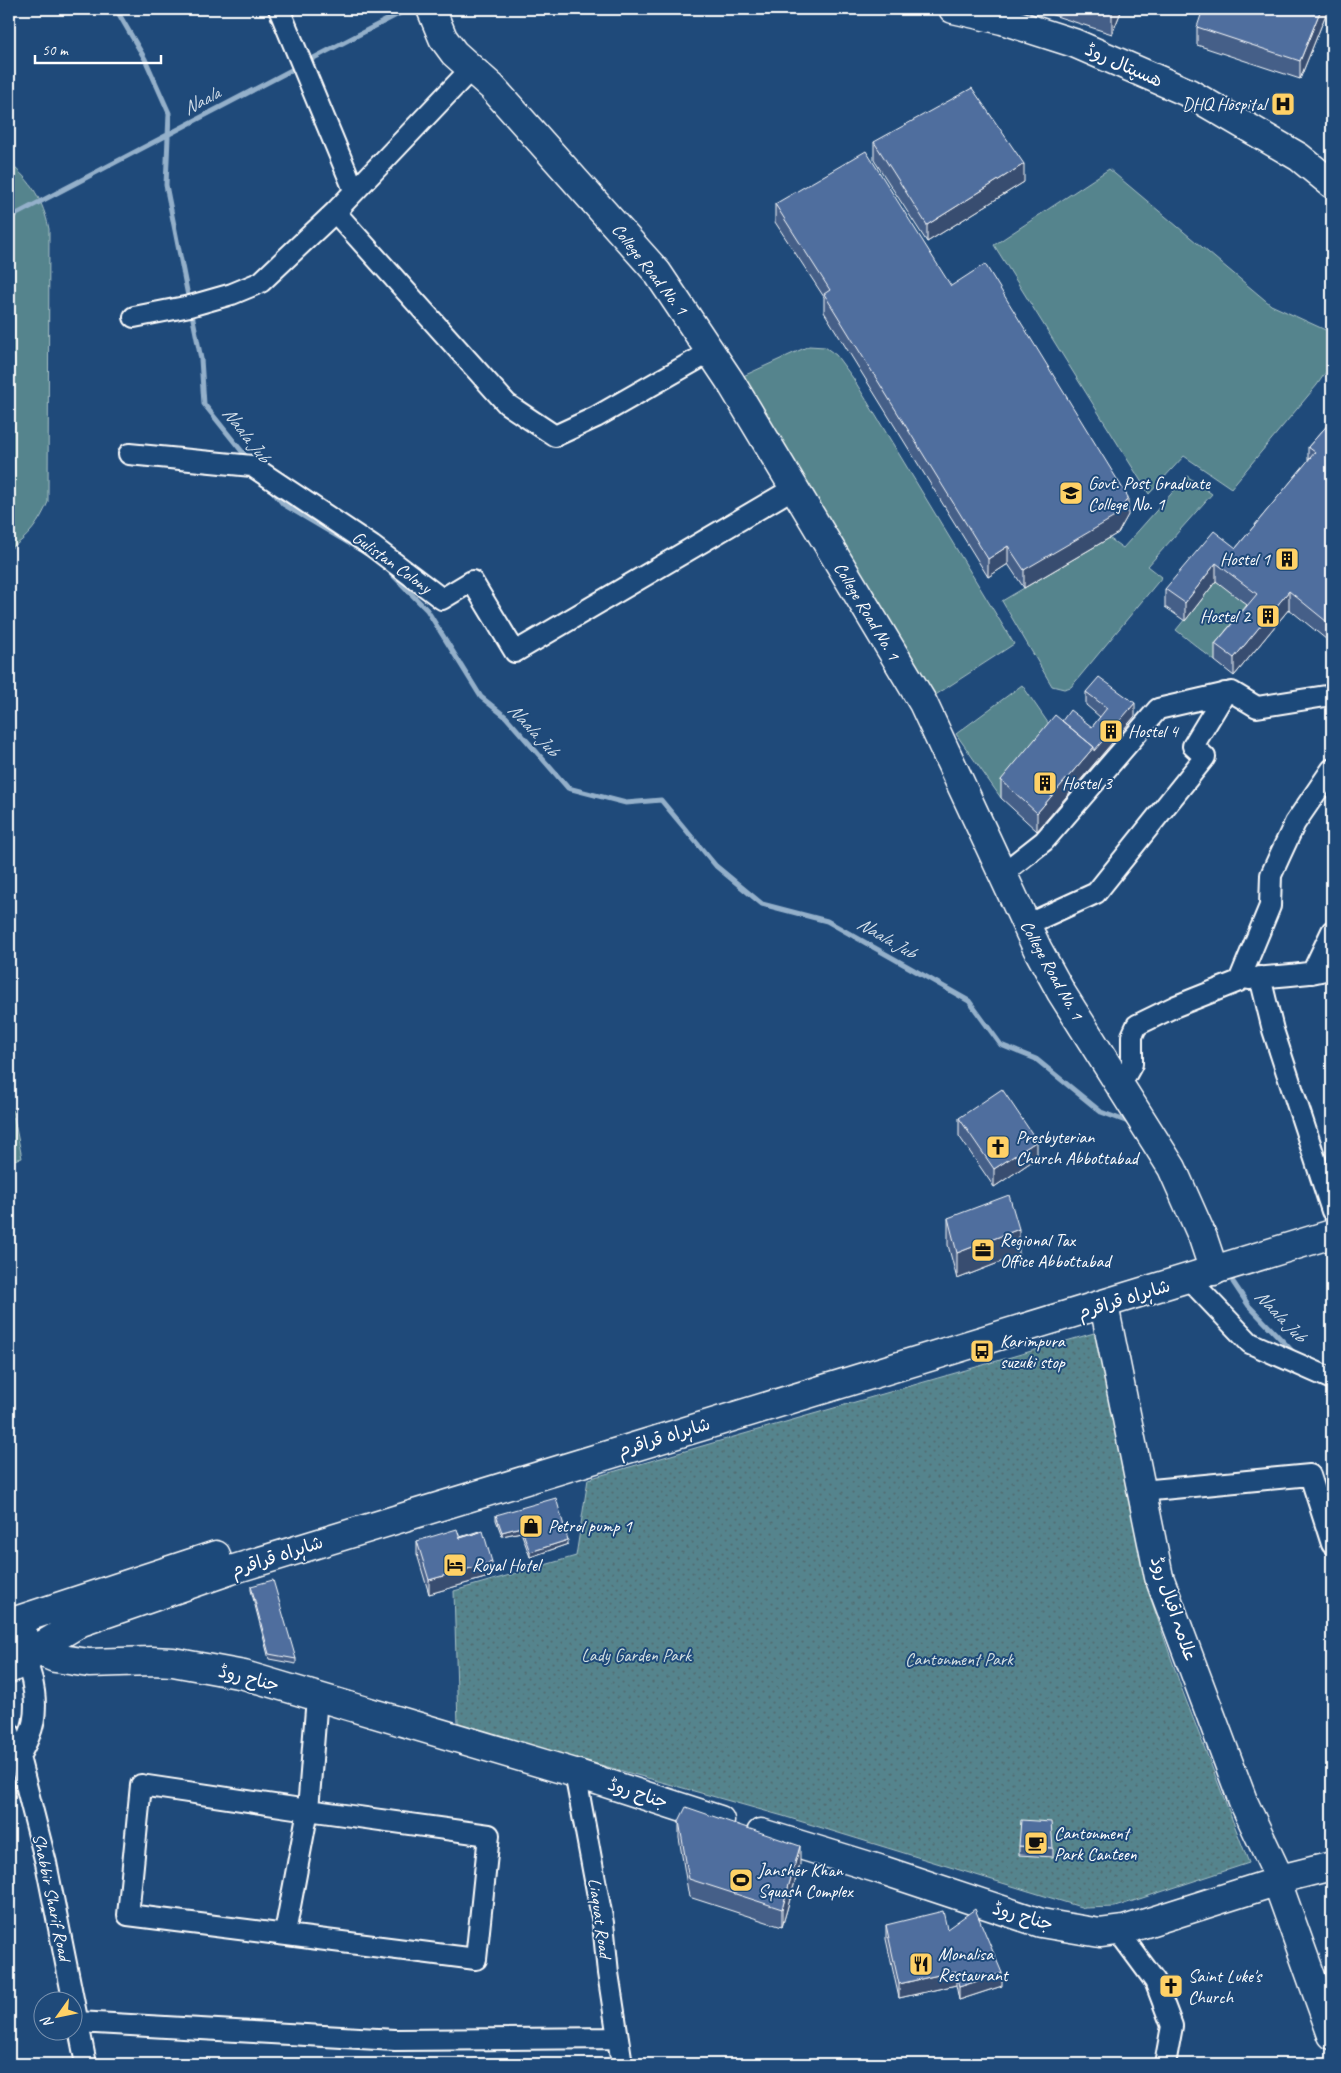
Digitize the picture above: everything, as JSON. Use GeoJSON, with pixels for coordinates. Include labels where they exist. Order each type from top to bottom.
{"type":"FeatureCollection","features":[{"type":"Feature","properties":{"kind":"main road","name":"College Road No. 1"},"geometry":{"type":"LineString","coordinates":[[432,9],[443,38],[454,53],[492,87],[657,272],[730,382],[922,703],[1026,925],[1061,992],[1121,1084],[1172,1168],[1211,1262]]}},
{"type":"Feature","properties":{"kind":"main road","name":"ھسپتال روڈ"},"geometry":{"type":"LineString","coordinates":[[953,9],[1002,20],[1074,43],[1189,93],[1299,157],[1332,182]]}},
{"type":"Feature","properties":{"kind":"main road","name":"شاہراہ قراقرم"},"geometry":{"type":"LineString","coordinates":[[24,1660],[80,1622],[304,1546],[1189,1279],[1211,1262],[1332,1213]]}},
{"type":"Feature","properties":{"kind":"main road","name":"شاہراہ قراقرم"},"geometry":{"type":"LineString","coordinates":[[9,1623],[308,1526],[1211,1262],[1332,1234]]}},
{"type":"Feature","properties":{"kind":"main road","name":"علامہ اقبال روڈ"},"geometry":{"type":"LineString","coordinates":[[1104,1305],[1159,1577],[1243,1801],[1278,1881],[1332,2035]]}},
{"type":"Feature","properties":{"kind":"main road","name":"جناح روڈ"},"geometry":{"type":"LineString","coordinates":[[9,1623],[24,1660],[55,1658],[71,1662],[151,1660],[206,1667],[244,1675],[575,1773],[778,1839],[879,1869],[1041,1923],[1100,1933],[1118,1931],[1332,1866]]}},
{"type":"Feature","properties":{"kind":"street"},"geometry":{"type":"LineString","coordinates":[[279,9],[354,190]]}},
{"type":"Feature","properties":{"kind":"street"},"geometry":{"type":"LineString","coordinates":[[134,317],[190,306],[232,294],[261,282],[335,212],[472,68]]}},
{"type":"Feature","properties":{"kind":"street"},"geometry":{"type":"LineString","coordinates":[[335,212],[507,404],[555,436],[596,417],[710,352]]}},
{"type":"Feature","properties":{"kind":"street","name":"Gulistan Colony"},"geometry":{"type":"LineString","coordinates":[[129,454],[259,471],[372,546],[442,599],[472,581],[515,652],[794,488]]}},
{"type":"Feature","properties":{"kind":"street"},"geometry":{"type":"LineString","coordinates":[[1002,874],[1044,841],[1158,709],[1232,692],[1257,707],[1332,695]]}},
{"type":"Feature","properties":{"kind":"street"},"geometry":{"type":"LineString","coordinates":[[1026,925],[1096,893],[1205,757],[1193,746],[1225,693]]}},
{"type":"Feature","properties":{"kind":"street"},"geometry":{"type":"LineString","coordinates":[[1239,980],[1270,906],[1271,875],[1295,823],[1332,769]]}},
{"type":"Feature","properties":{"kind":"street"},"geometry":{"type":"LineString","coordinates":[[1312,973],[1332,931]]}},
{"type":"Feature","properties":{"kind":"street"},"geometry":{"type":"LineString","coordinates":[[1121,1084],[1132,1064],[1132,1036],[1137,1025],[1176,1006],[1239,980],[1312,973],[1332,968]]}},
{"type":"Feature","properties":{"kind":"street"},"geometry":{"type":"LineString","coordinates":[[1260,977],[1273,1030],[1332,1213]]}},
{"type":"Feature","properties":{"kind":"street"},"geometry":{"type":"LineString","coordinates":[[1189,1279],[1250,1343],[1332,1379]]}},
{"type":"Feature","properties":{"kind":"street"},"geometry":{"type":"LineString","coordinates":[[1142,1491],[1310,1475],[1332,1545]]}},
{"type":"Feature","properties":{"kind":"street"},"geometry":{"type":"LineString","coordinates":[[9,1634],[24,1660],[32,1686],[34,1711],[30,1735],[19,1757]]}},
{"type":"Feature","properties":{"kind":"street"},"geometry":{"type":"LineString","coordinates":[[285,1934],[308,1810],[317,1696]]}},
{"type":"Feature","properties":{"kind":"street","name":"Shabbir Sharif Road"},"geometry":{"type":"LineString","coordinates":[[9,1732],[19,1757],[46,1863],[72,1990]]}},
{"type":"Feature","properties":{"kind":"street","name":"Liaquat Road"},"geometry":{"type":"LineString","coordinates":[[575,1773],[602,1924],[622,2064]]}},
{"type":"Feature","properties":{"kind":"street"},"geometry":{"type":"LineString","coordinates":[[140,1784],[308,1810],[489,1835],[476,1959],[128,1915],[140,1784]]}},
{"type":"Feature","properties":{"kind":"street"},"geometry":{"type":"LineString","coordinates":[[1118,1931],[1155,1981],[1172,2026],[1165,2064]]}},
{"type":"Feature","properties":{"kind":"street"},"geometry":{"type":"LineString","coordinates":[[82,2022],[395,2040],[618,2038]]}},
{"type":"Feature","properties":{"kind":"street","name":"Shabbir Sharif Road"},"geometry":{"type":"LineString","coordinates":[[81,2040],[86,2064]]}},
{"type":"Feature","properties":{"kind":"green space"},"geometry":{"type":"Polygon","coordinates":[[[9,163],[24,177],[35,192],[49,229],[48,502],[33,529],[9,549],[9,163]]]}},
{"type":"Feature","properties":{"kind":"green space"},"geometry":{"type":"Polygon","coordinates":[[[1109,169],[1271,305],[1332,333],[1332,363],[1317,385],[1231,488],[1184,456],[1149,494],[994,245],[1109,169]]]}},
{"type":"Feature","properties":{"kind":"green space"},"geometry":{"type":"Polygon","coordinates":[[[809,346],[825,347],[836,355],[853,378],[1014,644],[934,696],[741,377],[809,346]]]}},
{"type":"Feature","properties":{"kind":"green space"},"geometry":{"type":"Polygon","coordinates":[[[1187,476],[1212,494],[1148,566],[1162,577],[1071,687],[1064,689],[1052,686],[1002,601],[1109,538],[1123,548],[1187,476]]]}},
{"type":"Feature","properties":{"kind":"green space"},"geometry":{"type":"Polygon","coordinates":[[[1216,581],[1257,611],[1215,661],[1176,630],[1216,581]]]}},
{"type":"Feature","properties":{"kind":"green space"},"geometry":{"type":"Polygon","coordinates":[[[1022,685],[1055,733],[1001,798],[956,734],[1022,685]]]}},
{"type":"Feature","properties":{"kind":"green space"},"geometry":{"type":"Polygon","coordinates":[[[9,1093],[22,1158],[9,1161],[9,1093]]]}},
{"type":"Feature","properties":{"kind":"green space","name":"Cantonment Park"},"geometry":{"type":"Polygon","coordinates":[[[1094,1333],[1124,1401],[1145,1582],[1181,1687],[1249,1863],[1115,1907],[1084,1908],[783,1816],[458,1725],[454,1591],[576,1556],[588,1479],[1094,1333]]]}},
{"type":"Feature","properties":{"kind":"building"},"geometry":{"type":"Polygon","coordinates":[[[1203,9],[1321,9],[1300,61],[1197,27],[1203,9]]]}},
{"type":"Feature","properties":{"kind":"building"},"geometry":{"type":"Polygon","coordinates":[[[972,88],[1024,164],[927,225],[874,142],[972,88]]]}},
{"type":"Feature","properties":{"kind":"building"},"geometry":{"type":"Polygon","coordinates":[[[866,151],[951,286],[985,264],[1128,497],[1118,515],[1024,570],[1008,546],[988,559],[824,294],[830,290],[775,204],[866,151]]]}},
{"type":"Feature","properties":{"kind":"building"},"geometry":{"type":"Polygon","coordinates":[[[1332,420],[1332,626],[1289,591],[1234,658],[1215,644],[1257,594],[1216,563],[1185,603],[1165,589],[1214,531],[1236,548],[1315,452],[1308,447],[1332,420]]]}},
{"type":"Feature","properties":{"kind":"building"},"geometry":{"type":"Polygon","coordinates":[[[1099,677],[1135,703],[1094,751],[1094,747],[1062,721],[1070,710],[1092,727],[1107,708],[1086,692],[1099,677]]]}},
{"type":"Feature","properties":{"kind":"building","name":"Hostel 3"},"geometry":{"type":"Polygon","coordinates":[[[1055,715],[1094,747],[1037,813],[1001,780],[1055,715]]]}},
{"type":"Feature","properties":{"kind":"building","name":"Presbyterian Church Abbottabad"},"geometry":{"type":"Polygon","coordinates":[[[1002,1089],[1037,1141],[994,1169],[959,1118],[1002,1089]]]}},
{"type":"Feature","properties":{"kind":"building"},"geometry":{"type":"Polygon","coordinates":[[[1009,1195],[1019,1229],[957,1253],[948,1218],[1009,1195]]]}},
{"type":"Feature","properties":{"kind":"building","name":"Petrol pump 1"},"geometry":{"type":"Polygon","coordinates":[[[556,1498],[568,1540],[530,1552],[521,1527],[502,1532],[496,1515],[556,1498]]]}},
{"type":"Feature","properties":{"kind":"building","name":"Royal Hotel"},"geometry":{"type":"Polygon","coordinates":[[[457,1529],[460,1538],[483,1531],[492,1562],[429,1580],[417,1541],[457,1529]]]}},
{"type":"Feature","properties":{"kind":"building"},"geometry":{"type":"Polygon","coordinates":[[[480,1532],[460,1538],[460,1537],[480,1532]]]}},
{"type":"Feature","properties":{"kind":"building"},"geometry":{"type":"Polygon","coordinates":[[[273,1580],[296,1659],[269,1654],[251,1586],[273,1580]]]}},
{"type":"Feature","properties":{"kind":"building","name":"Jansher Khan Squash Complex"},"geometry":{"type":"Polygon","coordinates":[[[686,1807],[800,1846],[782,1909],[689,1879],[679,1821],[686,1807]]]}},
{"type":"Feature","properties":{"kind":"building","name":"Cantonment Park Canteen"},"geometry":{"type":"Polygon","coordinates":[[[1021,1820],[1051,1822],[1053,1848],[1019,1846],[1021,1820]]]}},
{"type":"Feature","properties":{"kind":"building"},"geometry":{"type":"Polygon","coordinates":[[[975,1909],[1002,1973],[959,1987],[956,1971],[899,1984],[886,1925],[943,1911],[947,1929],[975,1909]]]}},
{"type":"Feature","properties":{"kind":"waterway","name":"Naala Jub"},"geometry":{"type":"LineString","coordinates":[[116,9],[145,59],[169,113],[166,185],[189,301]]}},
{"type":"Feature","properties":{"kind":"waterway","name":"Naala"},"geometry":{"type":"LineString","coordinates":[[306,62],[408,9]]}},
{"type":"Feature","properties":{"kind":"waterway","name":"Naala"},"geometry":{"type":"LineString","coordinates":[[9,218],[299,66]]}},
{"type":"Feature","properties":{"kind":"waterway","name":"Naala Jub"},"geometry":{"type":"LineString","coordinates":[[191,309],[201,359],[204,404],[248,459]]}},
{"type":"Feature","properties":{"kind":"waterway","name":"Naala Jub"},"geometry":{"type":"LineString","coordinates":[[270,488],[283,504],[359,549]]}},
{"type":"Feature","properties":{"kind":"waterway","name":"Naala Jub"},"geometry":{"type":"LineString","coordinates":[[388,570],[427,610],[481,697],[506,717],[568,788],[626,803],[661,800],[716,866],[762,904],[827,921],[969,1001],[1001,1045],[1036,1059],[1101,1112],[1131,1123]]}},
{"type":"Feature","properties":{"kind":"waterway","name":"Naala Jub"},"geometry":{"type":"LineString","coordinates":[[1233,1282],[1249,1306],[1297,1356]]}},
{"type":"Feature","properties":{"kind":"place","name":"DHQ Hospital"},"geometry":{"type":"Point","coordinates":[1283,104]}},
{"type":"Feature","properties":{"kind":"place","name":"Govt. Post Graduate College No. 1"},"geometry":{"type":"Point","coordinates":[1071,493]}},
{"type":"Feature","properties":{"kind":"place","name":"Hostel 1"},"geometry":{"type":"Point","coordinates":[1287,559]}},
{"type":"Feature","properties":{"kind":"place","name":"Hostel 2"},"geometry":{"type":"Point","coordinates":[1268,616]}},
{"type":"Feature","properties":{"kind":"place","name":"Hostel 4"},"geometry":{"type":"Point","coordinates":[1111,731]}},
{"type":"Feature","properties":{"kind":"place","name":"Hostel 3"},"geometry":{"type":"Point","coordinates":[1045,783]}},
{"type":"Feature","properties":{"kind":"place","name":"Presbyterian Church Abbottabad"},"geometry":{"type":"Point","coordinates":[998,1147]}},
{"type":"Feature","properties":{"kind":"place","name":"Regional Tax Office Abbottabad"},"geometry":{"type":"Point","coordinates":[983,1250]}},
{"type":"Feature","properties":{"kind":"place","name":"Karimpura suzuki stop"},"geometry":{"type":"Point","coordinates":[982,1351]}},
{"type":"Feature","properties":{"kind":"place","name":"Petrol pump 1"},"geometry":{"type":"Point","coordinates":[531,1526]}},
{"type":"Feature","properties":{"kind":"place","name":"Royal Hotel"},"geometry":{"type":"Point","coordinates":[455,1565]}},
{"type":"Feature","properties":{"kind":"place","name":"Cantonment Park Canteen"},"geometry":{"type":"Point","coordinates":[1036,1843]}},
{"type":"Feature","properties":{"kind":"place","name":"Jansher Khan Squash Complex"},"geometry":{"type":"Point","coordinates":[741,1880]}},
{"type":"Feature","properties":{"kind":"place","name":"Monalisa Restaurant"},"geometry":{"type":"Point","coordinates":[921,1964]}},
{"type":"Feature","properties":{"kind":"place","name":"Saint Luke's Church"},"geometry":{"type":"Point","coordinates":[1171,1986]}},
{"type":"Feature","properties":{"kind":"park label","name":"Lady Garden Park"},"geometry":{"type":"Point","coordinates":[636,1655]}}]}
